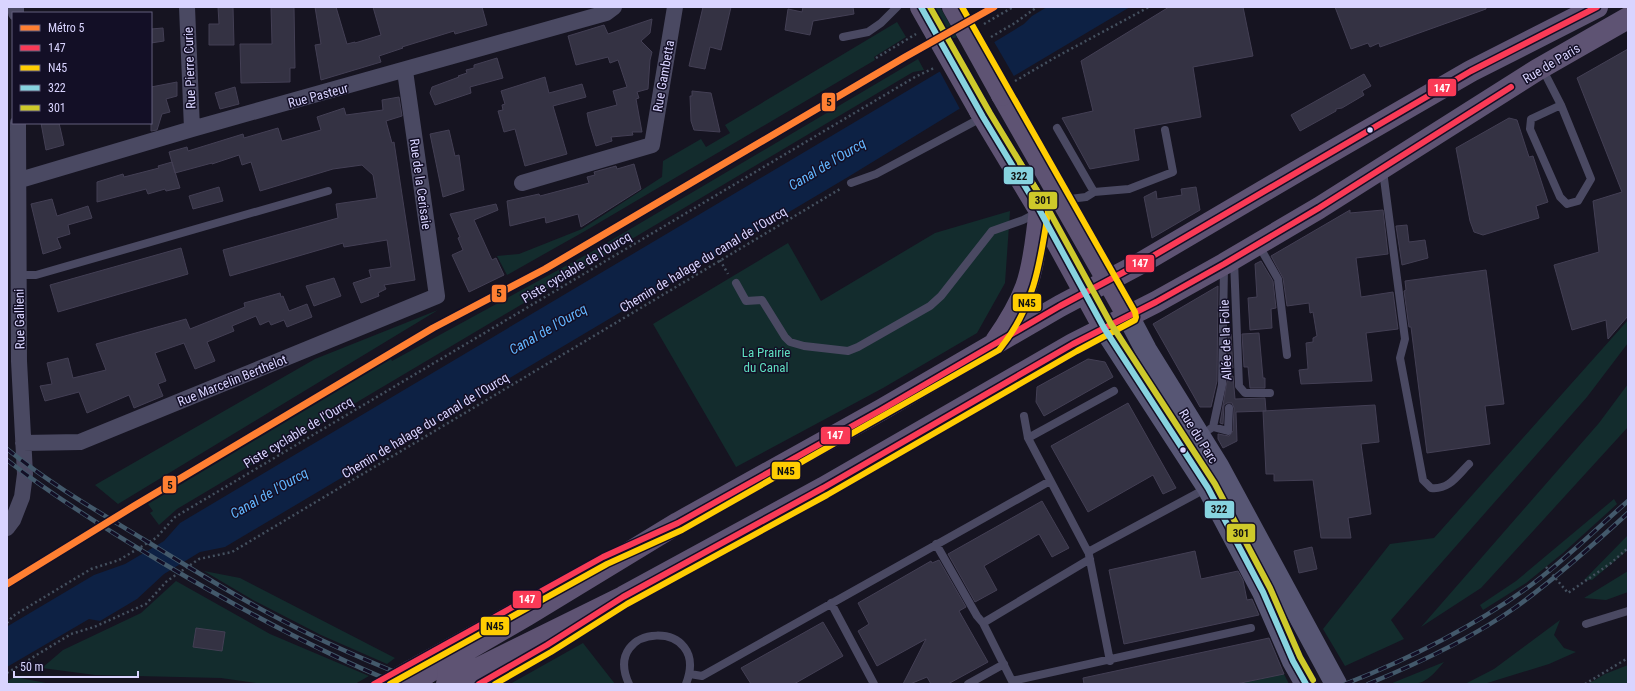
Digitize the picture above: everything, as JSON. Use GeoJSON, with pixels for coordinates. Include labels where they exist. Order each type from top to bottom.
{"type":"FeatureCollection","features":[{"type":"Feature","properties":{"kind":"main road"},"geometry":{"type":"LineString","coordinates":[[921,7],[981,114],[1040,211],[1104,328]]}},
{"type":"Feature","properties":{"kind":"main road"},"geometry":{"type":"LineString","coordinates":[[953,7],[1128,316]]}},
{"type":"Feature","properties":{"kind":"main road","name":"Rue de Paris"},"geometry":{"type":"LineString","coordinates":[[413,674],[527,615],[678,523],[1084,293],[1141,263],[1471,71],[1597,7]]}},
{"type":"Feature","properties":{"kind":"main road","name":"Rue de Paris"},"geometry":{"type":"LineString","coordinates":[[450,683],[623,597],[823,488],[1073,344],[1156,302],[1229,261],[1542,68],[1628,18]]}},
{"type":"Feature","properties":{"kind":"main road"},"geometry":{"type":"LineString","coordinates":[[994,344],[1014,314],[1026,287],[1034,252],[1040,211]]}},
{"type":"Feature","properties":{"kind":"main road","name":"Rue du Parc"},"geometry":{"type":"LineString","coordinates":[[1128,316],[1146,350],[1206,431],[1218,466],[1272,588],[1293,661],[1306,684]]}},
{"type":"Feature","properties":{"kind":"main road","name":"Rue du Parc"},"geometry":{"type":"LineString","coordinates":[[1104,328],[1272,588],[1336,684]]}},
{"type":"Feature","properties":{"kind":"street","name":"Rue Pierre Curie"},"geometry":{"type":"LineString","coordinates":[[187,7],[192,129]]}},
{"type":"Feature","properties":{"kind":"street","name":"Rue Pasteur"},"geometry":{"type":"LineString","coordinates":[[20,180],[192,129],[405,71],[606,13],[614,7]]}},
{"type":"Feature","properties":{"kind":"street","name":"Rue Gambetta"},"geometry":{"type":"LineString","coordinates":[[522,183],[652,145],[675,7]]}},
{"type":"Feature","properties":{"kind":"street","name":"Rue de la Cerisaie"},"geometry":{"type":"LineString","coordinates":[[405,71],[437,296]]}},
{"type":"Feature","properties":{"kind":"street","name":"Rue Gallieni"},"geometry":{"type":"LineString","coordinates":[[7,528],[13,520],[22,497],[25,474],[19,361],[18,202],[20,180],[18,124]]}},
{"type":"Feature","properties":{"kind":"street","name":"Rue Marcelin Berthelot"},"geometry":{"type":"LineString","coordinates":[[23,443],[80,442],[437,296]]}},
{"type":"Feature","properties":{"kind":"lane"},"geometry":{"type":"LineString","coordinates":[[843,38],[868,32],[881,23],[897,7]]}},
{"type":"Feature","properties":{"kind":"lane"},"geometry":{"type":"LineString","coordinates":[[1542,68],[1561,105],[1591,179],[1578,201],[1567,204],[1560,197],[1530,129],[1531,119],[1561,105]]}},
{"type":"Feature","properties":{"kind":"lane"},"geometry":{"type":"LineString","coordinates":[[851,183],[876,174],[981,114]]}},
{"type":"Feature","properties":{"kind":"lane"},"geometry":{"type":"LineString","coordinates":[[1057,128],[1094,192]]}},
{"type":"Feature","properties":{"kind":"lane"},"geometry":{"type":"LineString","coordinates":[[733,280],[746,301],[762,300],[785,337],[790,342],[804,346],[848,351],[882,334],[930,306],[941,296],[992,231],[1023,220],[1062,200],[1086,197],[1094,192],[1129,189],[1173,172],[1165,130]]}},
{"type":"Feature","properties":{"kind":"lane"},"geometry":{"type":"LineString","coordinates":[[1382,168],[1405,339],[1400,358],[1423,480],[1431,488],[1438,489],[1446,487],[1469,464]]}},
{"type":"Feature","properties":{"kind":"lane"},"geometry":{"type":"LineString","coordinates":[[18,275],[36,275],[328,191]]}},
{"type":"Feature","properties":{"kind":"lane"},"geometry":{"type":"LineString","coordinates":[[1258,244],[1278,279],[1287,355]]}},
{"type":"Feature","properties":{"kind":"lane"},"geometry":{"type":"LineString","coordinates":[[1229,261],[1222,385],[1206,431],[1228,431],[1229,408]]}},
{"type":"Feature","properties":{"kind":"lane","name":"Allée de la Folie"},"geometry":{"type":"LineString","coordinates":[[1229,261],[1239,386],[1245,393],[1270,393]]}},
{"type":"Feature","properties":{"kind":"lane"},"geometry":{"type":"LineString","coordinates":[[1028,438],[1114,391]]}},
{"type":"Feature","properties":{"kind":"lane"},"geometry":{"type":"LineString","coordinates":[[1024,416],[1028,438],[1089,556],[1110,660]]}},
{"type":"Feature","properties":{"kind":"lane"},"geometry":{"type":"LineString","coordinates":[[690,674],[702,676],[1050,481]]}},
{"type":"Feature","properties":{"kind":"lane"},"geometry":{"type":"LineString","coordinates":[[983,623],[1089,556],[1208,488]]}},
{"type":"Feature","properties":{"kind":"lane"},"geometry":{"type":"LineString","coordinates":[[936,544],[973,609],[983,623],[1012,681],[1252,628]]}},
{"type":"Feature","properties":{"kind":"lane"},"geometry":{"type":"LineString","coordinates":[[479,684],[547,645],[623,597]]}},
{"type":"Feature","properties":{"kind":"lane"},"geometry":{"type":"LineString","coordinates":[[831,603],[874,684]]}},
{"type":"Feature","properties":{"kind":"lane"},"geometry":{"type":"LineString","coordinates":[[1586,624],[1628,611]]}},
{"type":"Feature","properties":{"kind":"lane"},"geometry":{"type":"LineString","coordinates":[[628,684],[625,676],[624,665],[626,654],[632,645],[641,638],[651,635],[662,635],[672,638],[681,644],[687,653],[690,664],[690,674],[686,684]]}},
{"type":"Feature","properties":{"kind":"lane"},"geometry":{"type":"LineString","coordinates":[[968,684],[1004,664]]}},
{"type":"Feature","properties":{"kind":"lane","name":"Rue de Paris"},"geometry":{"type":"LineString","coordinates":[[374,684],[413,674]]}},
{"type":"Feature","properties":{"kind":"path"},"geometry":{"type":"LineString","coordinates":[[982,25],[1012,7]]}},
{"type":"Feature","properties":{"kind":"path"},"geometry":{"type":"LineString","coordinates":[[988,38],[1015,23],[1038,7]]}},
{"type":"Feature","properties":{"kind":"path"},"geometry":{"type":"LineString","coordinates":[[876,58],[907,39]]}},
{"type":"Feature","properties":{"kind":"path","name":"Piste cyclable de l'Ourcq"},"geometry":{"type":"LineString","coordinates":[[7,623],[13,616],[91,569],[119,560],[156,538],[175,517],[908,81],[940,65]]}},
{"type":"Feature","properties":{"kind":"path","name":"Chemin de halage du canal de l'Ourcq"},"geometry":{"type":"LineString","coordinates":[[7,673],[71,634],[94,627],[146,604],[167,581],[199,558],[232,552],[851,183]]}},
{"type":"Feature","properties":{"kind":"path"},"geometry":{"type":"LineString","coordinates":[[720,260],[733,280]]}},
{"type":"Feature","properties":{"kind":"path"},"geometry":{"type":"LineString","coordinates":[[1546,567],[1568,593],[1610,564],[1628,548]]}},
{"type":"Feature","properties":{"kind":"path"},"geometry":{"type":"LineString","coordinates":[[1585,684],[1628,658]]}},
{"type":"Feature","properties":{"kind":"green space"},"geometry":{"type":"Polygon","coordinates":[[[933,7],[940,7],[957,37],[951,39],[933,7]]]}},
{"type":"Feature","properties":{"kind":"green space"},"geometry":{"type":"Polygon","coordinates":[[[897,22],[906,37],[874,57],[875,60],[585,231],[507,275],[497,256],[519,254],[582,229],[662,177],[663,161],[701,139],[706,147],[730,133],[725,125],[897,22]]]}},
{"type":"Feature","properties":{"kind":"green space"},"geometry":{"type":"Polygon","coordinates":[[[918,59],[924,70],[913,72],[177,509],[159,525],[150,513],[153,511],[148,504],[391,359],[392,361],[593,251],[918,59]]]}},
{"type":"Feature","properties":{"kind":"green space","name":"La Prairie du Canal"},"geometry":{"type":"Polygon","coordinates":[[[1010,211],[1005,283],[977,333],[883,388],[736,467],[653,324],[788,243],[821,301],[935,233],[1010,211]]]}},
{"type":"Feature","properties":{"kind":"green space"},"geometry":{"type":"Polygon","coordinates":[[[438,310],[118,504],[95,485],[315,359],[438,310]]]}},
{"type":"Feature","properties":{"kind":"green space"},"geometry":{"type":"Polygon","coordinates":[[[1628,320],[1628,343],[1587,397],[1391,620],[1404,639],[1345,666],[1323,629],[1390,544],[1434,538],[1628,320]]]}},
{"type":"Feature","properties":{"kind":"green space"},"geometry":{"type":"Polygon","coordinates":[[[1628,384],[1628,427],[1481,588],[1421,627],[1599,423],[1628,384]]]}},
{"type":"Feature","properties":{"kind":"green space"},"geometry":{"type":"Polygon","coordinates":[[[1614,499],[1617,504],[1563,553],[1526,583],[1483,610],[1480,605],[1516,581],[1614,499]]]}},
{"type":"Feature","properties":{"kind":"green space"},"geometry":{"type":"Polygon","coordinates":[[[1628,535],[1628,550],[1592,580],[1584,580],[1628,535]]]}},
{"type":"Feature","properties":{"kind":"green space"},"geometry":{"type":"Polygon","coordinates":[[[204,571],[240,578],[395,658],[387,664],[321,635],[253,600],[204,571]]]}},
{"type":"Feature","properties":{"kind":"green space"},"geometry":{"type":"Polygon","coordinates":[[[1628,571],[1628,592],[1606,600],[1584,598],[1628,571]]]}},
{"type":"Feature","properties":{"kind":"green space"},"geometry":{"type":"Polygon","coordinates":[[[176,581],[270,634],[369,676],[355,684],[263,684],[221,678],[95,675],[42,668],[63,650],[141,613],[176,581]]]}},
{"type":"Feature","properties":{"kind":"green space"},"geometry":{"type":"Polygon","coordinates":[[[1560,620],[1554,635],[1564,648],[1576,652],[1549,664],[1484,684],[1465,684],[1494,669],[1560,620]]]}},
{"type":"Feature","properties":{"kind":"green space"},"geometry":{"type":"Polygon","coordinates":[[[583,643],[615,684],[510,684],[583,643]]]}},
{"type":"Feature","properties":{"kind":"green space"},"geometry":{"type":"Polygon","coordinates":[[[1444,662],[1426,680],[1415,684],[1390,684],[1444,662]]]}},
{"type":"Feature","properties":{"kind":"green space"},"geometry":{"type":"Polygon","coordinates":[[[1628,665],[1628,684],[1588,684],[1605,674],[1628,665]]]}},
{"type":"Feature","properties":{"kind":"green space"},"geometry":{"type":"Polygon","coordinates":[[[1284,674],[1289,684],[1238,684],[1284,674]]]}},
{"type":"Feature","properties":{"kind":"green space"},"geometry":{"type":"Polygon","coordinates":[[[15,677],[51,684],[7,684],[7,681],[15,677]]]}},
{"type":"Feature","properties":{"kind":"water","name":"Canal de l'Ourcq"},"geometry":{"type":"Polygon","coordinates":[[[1047,7],[1130,7],[848,177],[225,547],[200,552],[164,574],[137,599],[100,621],[89,619],[7,667],[8,626],[94,575],[125,564],[159,544],[164,541],[180,523],[939,72],[963,61],[1024,24],[1032,16],[1047,7]]]}},
{"type":"Feature","properties":{"kind":"pier"},"geometry":{"type":"Polygon","coordinates":[[[993,40],[1015,78],[961,111],[939,70],[962,59],[993,40]]]}},
{"type":"Feature","properties":{"kind":"building"},"geometry":{"type":"Polygon","coordinates":[[[218,7],[233,7],[234,45],[209,45],[209,24],[219,24],[218,7]]]}},
{"type":"Feature","properties":{"kind":"building"},"geometry":{"type":"Polygon","coordinates":[[[271,7],[294,7],[295,68],[290,68],[290,82],[241,83],[240,44],[272,44],[271,7]]]}},
{"type":"Feature","properties":{"kind":"building"},"geometry":{"type":"Polygon","coordinates":[[[315,7],[336,7],[347,44],[381,35],[373,7],[482,7],[487,25],[455,34],[454,31],[402,47],[403,48],[379,56],[381,62],[321,80],[315,45],[321,44],[315,7]]]}},
{"type":"Feature","properties":{"kind":"building"},"geometry":{"type":"Polygon","coordinates":[[[703,7],[731,7],[721,50],[710,47],[705,69],[689,66],[703,7]]]}},
{"type":"Feature","properties":{"kind":"building"},"geometry":{"type":"Polygon","coordinates":[[[803,7],[853,7],[854,14],[813,21],[810,35],[785,30],[788,9],[802,12],[803,7]]]}},
{"type":"Feature","properties":{"kind":"building"},"geometry":{"type":"Polygon","coordinates":[[[1169,7],[1243,7],[1253,56],[1193,67],[1201,117],[1134,129],[1139,160],[1090,169],[1062,118],[1093,111],[1081,61],[1169,7]]]}},
{"type":"Feature","properties":{"kind":"building"},"geometry":{"type":"Polygon","coordinates":[[[1335,7],[1486,7],[1486,9],[1380,47],[1379,43],[1370,47],[1368,43],[1351,49],[1335,7]]]}},
{"type":"Feature","properties":{"kind":"building"},"geometry":{"type":"Polygon","coordinates":[[[652,19],[650,33],[641,41],[652,52],[648,89],[637,92],[639,98],[636,99],[642,132],[632,132],[633,135],[611,137],[612,141],[596,146],[587,113],[617,105],[613,91],[627,87],[618,60],[610,63],[608,57],[576,65],[568,36],[604,25],[608,34],[652,19]]]}},
{"type":"Feature","properties":{"kind":"building"},"geometry":{"type":"Polygon","coordinates":[[[163,28],[164,41],[152,43],[152,29],[163,28]]]}},
{"type":"Feature","properties":{"kind":"building"},"geometry":{"type":"Polygon","coordinates":[[[1628,49],[1628,316],[1608,339],[1606,320],[1572,330],[1554,265],[1599,252],[1593,201],[1622,192],[1577,78],[1628,49]]]}},
{"type":"Feature","properties":{"kind":"building"},"geometry":{"type":"Polygon","coordinates":[[[497,58],[503,78],[470,87],[471,93],[435,105],[430,93],[432,87],[467,73],[466,70],[474,68],[474,65],[497,58]]]}},
{"type":"Feature","properties":{"kind":"building"},"geometry":{"type":"Polygon","coordinates":[[[1364,74],[1371,86],[1362,91],[1364,95],[1342,108],[1336,109],[1336,111],[1300,131],[1291,115],[1364,74]]]}},
{"type":"Feature","properties":{"kind":"building"},"geometry":{"type":"Polygon","coordinates":[[[545,77],[549,93],[582,84],[586,97],[553,106],[567,154],[525,166],[515,129],[504,132],[498,111],[503,110],[502,105],[505,104],[501,91],[545,77]]]}},
{"type":"Feature","properties":{"kind":"building"},"geometry":{"type":"Polygon","coordinates":[[[177,82],[177,96],[166,99],[170,112],[162,114],[157,130],[151,131],[152,124],[152,87],[177,82]]]}},
{"type":"Feature","properties":{"kind":"building"},"geometry":{"type":"Polygon","coordinates":[[[235,87],[239,104],[220,109],[215,93],[235,87]]]}},
{"type":"Feature","properties":{"kind":"building"},"geometry":{"type":"Polygon","coordinates":[[[692,91],[711,93],[720,132],[694,130],[691,121],[690,96],[692,96],[692,91]]]}},
{"type":"Feature","properties":{"kind":"building"},"geometry":{"type":"Polygon","coordinates":[[[399,97],[402,116],[386,121],[392,143],[394,142],[415,280],[384,285],[386,289],[378,293],[379,296],[361,303],[353,283],[371,277],[369,270],[391,267],[387,240],[344,247],[343,243],[230,276],[223,250],[338,218],[336,204],[377,198],[373,175],[362,165],[333,169],[260,191],[251,162],[242,165],[239,155],[212,164],[175,173],[169,152],[187,147],[188,151],[243,134],[244,138],[278,128],[282,141],[321,130],[317,117],[344,108],[346,115],[383,110],[382,100],[399,97]]]}},
{"type":"Feature","properties":{"kind":"building"},"geometry":{"type":"Polygon","coordinates":[[[1509,118],[1517,120],[1529,157],[1533,156],[1548,202],[1536,206],[1539,218],[1483,235],[1474,232],[1470,221],[1456,148],[1509,118]]]}},
{"type":"Feature","properties":{"kind":"building"},"geometry":{"type":"Polygon","coordinates":[[[41,124],[59,124],[64,145],[46,150],[41,124]]]}},
{"type":"Feature","properties":{"kind":"building"},"geometry":{"type":"Polygon","coordinates":[[[449,130],[455,156],[459,155],[464,190],[443,197],[430,134],[449,130]]]}},
{"type":"Feature","properties":{"kind":"building"},"geometry":{"type":"Polygon","coordinates":[[[172,162],[180,188],[166,191],[165,189],[148,194],[146,189],[97,202],[97,182],[123,174],[124,177],[159,168],[158,166],[172,162]]]}},
{"type":"Feature","properties":{"kind":"building"},"geometry":{"type":"Polygon","coordinates":[[[634,164],[641,189],[581,227],[578,214],[546,223],[545,217],[510,226],[507,201],[539,194],[540,196],[589,183],[587,177],[595,175],[594,172],[616,166],[617,169],[634,164]]]}},
{"type":"Feature","properties":{"kind":"building"},"geometry":{"type":"Polygon","coordinates":[[[219,187],[223,201],[193,209],[189,196],[219,187]]]}},
{"type":"Feature","properties":{"kind":"building"},"geometry":{"type":"Polygon","coordinates":[[[1196,187],[1200,210],[1152,238],[1144,197],[1156,191],[1157,199],[1182,195],[1181,189],[1196,187]]]}},
{"type":"Feature","properties":{"kind":"building"},"geometry":{"type":"Polygon","coordinates":[[[52,199],[57,216],[88,206],[92,218],[68,225],[70,234],[57,238],[61,248],[43,254],[31,204],[52,199]]]}},
{"type":"Feature","properties":{"kind":"building"},"geometry":{"type":"Polygon","coordinates":[[[496,204],[498,210],[474,220],[492,260],[496,258],[504,275],[469,292],[452,255],[463,250],[458,238],[460,237],[450,214],[496,204]]]}},
{"type":"Feature","properties":{"kind":"building"},"geometry":{"type":"Polygon","coordinates":[[[1350,210],[1350,213],[1383,210],[1388,254],[1356,258],[1361,297],[1393,292],[1398,329],[1366,333],[1372,381],[1301,384],[1299,370],[1308,369],[1306,343],[1313,342],[1313,338],[1317,336],[1313,312],[1310,313],[1309,303],[1287,306],[1283,278],[1271,256],[1350,210]]]}},
{"type":"Feature","properties":{"kind":"building"},"geometry":{"type":"Polygon","coordinates":[[[1407,225],[1409,242],[1425,240],[1428,258],[1402,265],[1396,226],[1407,225]]]}},
{"type":"Feature","properties":{"kind":"building"},"geometry":{"type":"Polygon","coordinates":[[[181,248],[188,274],[58,312],[50,285],[181,248]]]}},
{"type":"Feature","properties":{"kind":"building"},"geometry":{"type":"Polygon","coordinates":[[[1261,261],[1273,281],[1276,308],[1271,309],[1272,328],[1250,330],[1248,298],[1257,297],[1255,264],[1261,261]]]}},
{"type":"Feature","properties":{"kind":"building"},"geometry":{"type":"Polygon","coordinates":[[[1486,270],[1504,404],[1485,406],[1490,444],[1427,453],[1411,327],[1409,327],[1404,291],[1406,290],[1405,281],[1486,270]]]}},
{"type":"Feature","properties":{"kind":"building"},"geometry":{"type":"Polygon","coordinates":[[[334,278],[341,296],[314,306],[306,286],[334,278]]]}},
{"type":"Feature","properties":{"kind":"building"},"geometry":{"type":"Polygon","coordinates":[[[1218,286],[1217,381],[1211,407],[1200,407],[1153,324],[1218,286]]]}},
{"type":"Feature","properties":{"kind":"building"},"geometry":{"type":"Polygon","coordinates":[[[280,293],[281,297],[283,296],[289,311],[307,304],[312,317],[287,327],[284,320],[271,325],[269,321],[260,325],[256,316],[232,326],[234,331],[207,342],[215,361],[195,369],[184,343],[155,353],[166,381],[158,384],[163,396],[134,408],[129,395],[87,413],[79,392],[45,401],[40,386],[52,384],[47,363],[68,358],[73,378],[106,370],[96,344],[186,319],[190,329],[245,307],[244,303],[280,293]]]}},
{"type":"Feature","properties":{"kind":"building"},"geometry":{"type":"Polygon","coordinates":[[[1259,333],[1265,388],[1250,388],[1248,367],[1244,367],[1242,334],[1259,333]]]}},
{"type":"Feature","properties":{"kind":"building"},"geometry":{"type":"Polygon","coordinates":[[[1228,334],[1231,334],[1233,368],[1228,368],[1228,334]]]}},
{"type":"Feature","properties":{"kind":"building"},"geometry":{"type":"Polygon","coordinates":[[[1088,359],[1105,362],[1113,377],[1044,416],[1036,402],[1037,387],[1088,359]]]}},
{"type":"Feature","properties":{"kind":"building"},"geometry":{"type":"Polygon","coordinates":[[[1228,375],[1233,376],[1235,399],[1265,398],[1266,411],[1236,412],[1237,441],[1223,448],[1218,439],[1218,434],[1229,436],[1233,431],[1234,408],[1232,403],[1227,403],[1224,405],[1223,424],[1220,423],[1228,375]]]}},
{"type":"Feature","properties":{"kind":"building"},"geometry":{"type":"Polygon","coordinates":[[[1128,403],[1176,488],[1163,494],[1153,475],[1088,512],[1051,446],[1128,403]]]}},
{"type":"Feature","properties":{"kind":"building"},"geometry":{"type":"Polygon","coordinates":[[[1375,405],[1379,442],[1361,444],[1371,514],[1348,518],[1351,538],[1321,538],[1313,480],[1274,481],[1274,474],[1266,474],[1263,411],[1375,405]]]}},
{"type":"Feature","properties":{"kind":"building"},"geometry":{"type":"Polygon","coordinates":[[[1042,501],[1069,548],[1052,557],[1039,534],[984,566],[997,590],[975,602],[948,554],[1042,501]]]}},
{"type":"Feature","properties":{"kind":"building"},"geometry":{"type":"Polygon","coordinates":[[[1312,547],[1317,569],[1299,573],[1294,551],[1312,547]]]}},
{"type":"Feature","properties":{"kind":"building"},"geometry":{"type":"Polygon","coordinates":[[[1195,551],[1201,579],[1238,571],[1243,580],[1247,600],[1252,599],[1259,615],[1124,644],[1109,570],[1195,551]]]}},
{"type":"Feature","properties":{"kind":"building"},"geometry":{"type":"Polygon","coordinates":[[[939,560],[966,607],[959,611],[988,662],[948,684],[931,684],[927,677],[910,684],[903,684],[926,639],[877,666],[858,631],[869,624],[858,603],[931,561],[932,563],[939,560]]]}},
{"type":"Feature","properties":{"kind":"building"},"geometry":{"type":"Polygon","coordinates":[[[823,622],[843,656],[794,684],[751,684],[741,668],[823,622]]]}},
{"type":"Feature","properties":{"kind":"building"},"geometry":{"type":"Polygon","coordinates":[[[196,628],[225,632],[222,651],[193,647],[196,628]]]}},
{"type":"Feature","properties":{"kind":"building"},"geometry":{"type":"Polygon","coordinates":[[[1269,638],[1284,674],[1236,684],[1084,684],[1083,678],[1269,638]]]}},
{"type":"Feature","properties":{"kind":"railway"},"geometry":{"type":"LineString","coordinates":[[7,449],[74,496],[247,601],[325,642],[425,684]]}},
{"type":"Feature","properties":{"kind":"railway"},"geometry":{"type":"LineString","coordinates":[[7,460],[85,515],[125,541],[194,582],[309,644],[398,684]]}},
{"type":"Feature","properties":{"kind":"railway"},"geometry":{"type":"LineString","coordinates":[[1345,684],[1393,664],[1439,642],[1506,603],[1553,568],[1628,501]]}},
{"type":"Feature","properties":{"kind":"railway"},"geometry":{"type":"LineString","coordinates":[[1368,684],[1444,650],[1499,619],[1560,573],[1628,513]]}},
{"type":"Feature","properties":{"kind":"metro line","name":"5"},"geometry":{"type":"LineString","coordinates":[[7,584],[134,506],[433,328],[545,269],[905,57],[994,7]]}},
{"type":"Feature","properties":{"kind":"transit line","name":"322"},"geometry":{"type":"LineString","coordinates":[[921,7],[983,117],[1040,211],[1104,328],[1208,488],[1263,592],[1293,661],[1306,684]]}},
{"type":"Feature","properties":{"kind":"transit line","name":"301"},"geometry":{"type":"LineString","coordinates":[[930,7],[990,113],[1047,207],[1111,324],[1215,484],[1270,588],[1300,657],[1313,680]]}},
{"type":"Feature","properties":{"kind":"transit line","name":"N45"},"geometry":{"type":"LineString","coordinates":[[495,684],[551,652],[627,604],[827,495],[1077,351],[1135,320],[1135,312],[962,7]]}},
{"type":"Feature","properties":{"kind":"transit line","name":"147"},"geometry":{"type":"LineString","coordinates":[[374,684],[603,557],[678,523],[881,410],[1060,306],[1141,263],[1471,71],[1597,7]]}},
{"type":"Feature","properties":{"kind":"transit line","name":"147"},"geometry":{"type":"LineString","coordinates":[[479,684],[547,645],[623,597],[823,488],[1073,344],[1156,302],[1224,264],[1319,208],[1511,87]]}},
{"type":"Feature","properties":{"kind":"transit line","name":"N45"},"geometry":{"type":"LineString","coordinates":[[390,684],[607,564],[682,530],[999,350],[1011,334],[1020,318],[1034,285],[1042,250],[1048,212],[1047,207],[1020,163]]}}]}
